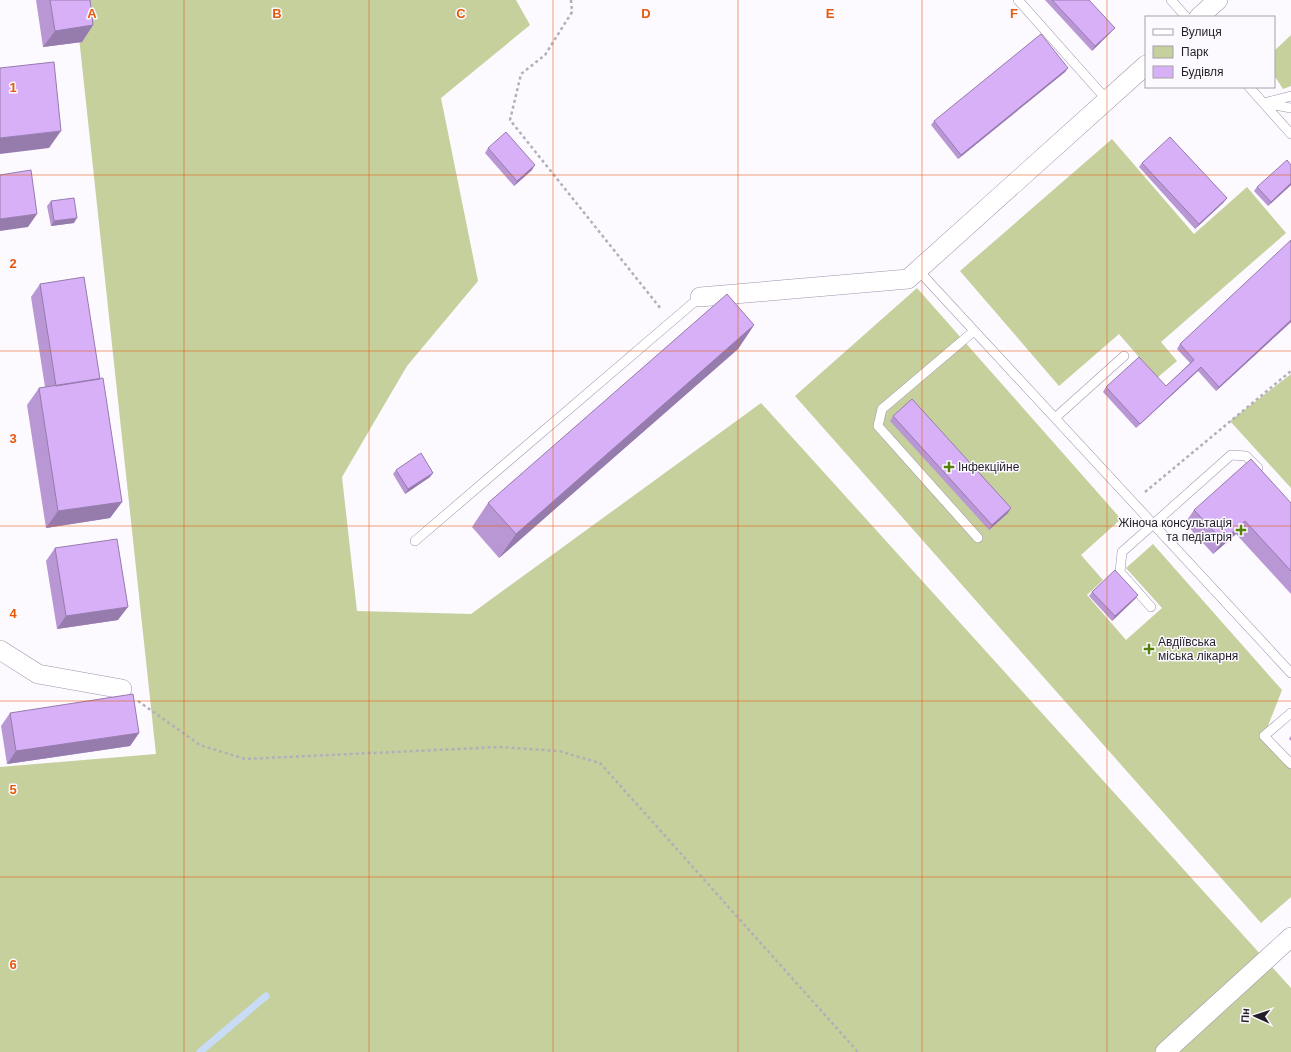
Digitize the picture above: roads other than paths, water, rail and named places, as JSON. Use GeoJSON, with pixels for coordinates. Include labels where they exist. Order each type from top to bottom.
{"type":"FeatureCollection","features":[{"type":"Feature","properties":{"kind":"street"},"geometry":{"type":"LineString","coordinates":[[1200,16],[1218,0]]}},
{"type":"Feature","properties":{"kind":"street"},"geometry":{"type":"LineString","coordinates":[[700,297],[908,279],[1145,66]]}},
{"type":"Feature","properties":{"kind":"street"},"geometry":{"type":"LineString","coordinates":[[0,650],[38,674],[122,689]]}},
{"type":"Feature","properties":{"kind":"street"},"geometry":{"type":"LineString","coordinates":[[1165,1052],[1291,937]]}},
{"type":"Feature","properties":{"kind":"lane"},"geometry":{"type":"LineString","coordinates":[[1018,0],[1107,100]]}},
{"type":"Feature","properties":{"kind":"lane"},"geometry":{"type":"LineString","coordinates":[[1170,0],[1185,16]]}},
{"type":"Feature","properties":{"kind":"lane"},"geometry":{"type":"LineString","coordinates":[[1250,88],[1291,134]]}},
{"type":"Feature","properties":{"kind":"lane"},"geometry":{"type":"LineString","coordinates":[[1264,104],[1291,96]]}},
{"type":"Feature","properties":{"kind":"lane"},"geometry":{"type":"LineString","coordinates":[[1264,104],[1291,108]]}},
{"type":"Feature","properties":{"kind":"lane"},"geometry":{"type":"LineString","coordinates":[[918,270],[1291,673]]}},
{"type":"Feature","properties":{"kind":"lane"},"geometry":{"type":"LineString","coordinates":[[415,541],[700,297]]}},
{"type":"Feature","properties":{"kind":"lane"},"geometry":{"type":"LineString","coordinates":[[974,331],[882,409],[878,426],[978,538]]}},
{"type":"Feature","properties":{"kind":"lane"},"geometry":{"type":"LineString","coordinates":[[1055,418],[1124,356]]}},
{"type":"Feature","properties":{"kind":"lane"},"geometry":{"type":"LineString","coordinates":[[1151,607],[1120,572],[1122,552],[1231,455],[1246,456],[1266,477]]}},
{"type":"Feature","properties":{"kind":"lane"},"geometry":{"type":"LineString","coordinates":[[1291,713],[1264,736],[1291,764]]}},
{"type":"Feature","properties":{"kind":"waterway"},"geometry":{"type":"LineString","coordinates":[[200,1052],[266,996]]}},
{"type":"Feature","properties":{"kind":"place","name":"Інфекційне"},"geometry":{"type":"Point","coordinates":[949,467]}},
{"type":"Feature","properties":{"kind":"place","name":"Жіноча консультація та педіатрія"},"geometry":{"type":"Point","coordinates":[1241,530]}},
{"type":"Feature","properties":{"kind":"place","name":"Авдіївська міська лікарня"},"geometry":{"type":"Point","coordinates":[1149,649]}}]}
